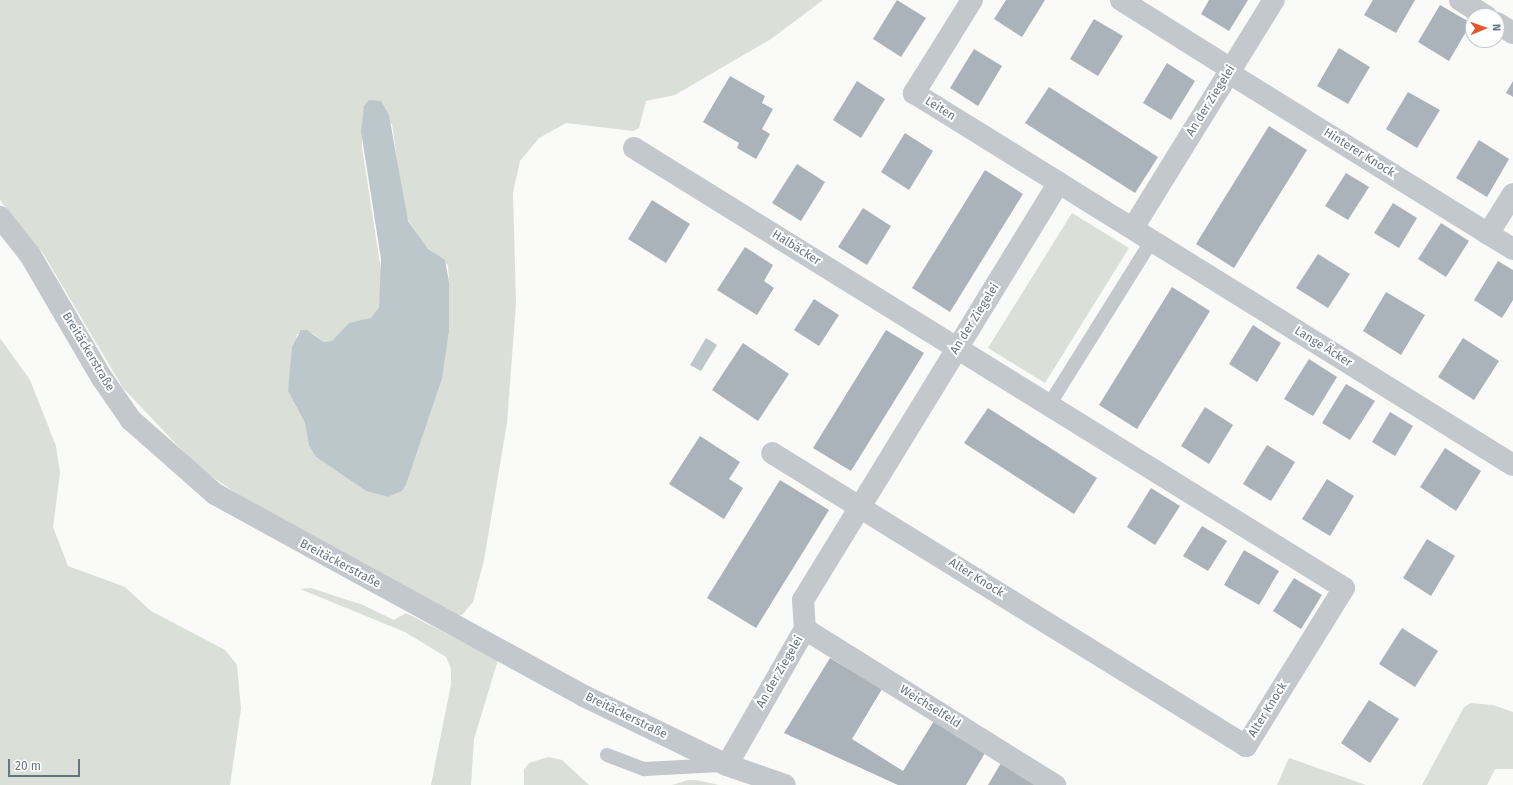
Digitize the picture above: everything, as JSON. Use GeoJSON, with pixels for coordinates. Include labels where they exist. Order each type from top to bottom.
{"type":"FeatureCollection","features":[{"type":"Feature","properties":{"kind":"street","name":"Leiten"},"geometry":{"type":"LineString","coordinates":[[972,0],[914,93],[1059,183]]}},
{"type":"Feature","properties":{"kind":"street"},"geometry":{"type":"LineString","coordinates":[[1120,0],[1230,71]]}},
{"type":"Feature","properties":{"kind":"street","name":"An der Ziegelei"},"geometry":{"type":"LineString","coordinates":[[1133,228],[1274,0]]}},
{"type":"Feature","properties":{"kind":"street"},"geometry":{"type":"LineString","coordinates":[[1460,0],[1473,8]]}},
{"type":"Feature","properties":{"kind":"street","name":"Hinterer Knock"},"geometry":{"type":"LineString","coordinates":[[1230,71],[1513,249]]}},
{"type":"Feature","properties":{"kind":"street","name":"Halbäcker"},"geometry":{"type":"LineString","coordinates":[[634,148],[957,348]]}},
{"type":"Feature","properties":{"kind":"street"},"geometry":{"type":"LineString","coordinates":[[1059,183],[1133,228]]}},
{"type":"Feature","properties":{"kind":"street","name":"An der Ziegelei"},"geometry":{"type":"LineString","coordinates":[[728,765],[805,629],[803,600],[1059,183]]}},
{"type":"Feature","properties":{"kind":"street"},"geometry":{"type":"LineString","coordinates":[[1488,234],[1513,194]]}},
{"type":"Feature","properties":{"kind":"street","name":"Breitäckerstraße"},"geometry":{"type":"LineString","coordinates":[[0,217],[30,255],[102,378],[130,420],[215,494],[584,696],[728,765],[785,785]]}},
{"type":"Feature","properties":{"kind":"street","name":"Lange Äcker"},"geometry":{"type":"LineString","coordinates":[[1133,228],[1513,465]]}},
{"type":"Feature","properties":{"kind":"street","name":"Alter Knock"},"geometry":{"type":"LineString","coordinates":[[772,453],[1246,746],[1344,588],[957,348]]}},
{"type":"Feature","properties":{"kind":"street","name":"Weichselfeld"},"geometry":{"type":"LineString","coordinates":[[805,629],[1055,785]]}},
{"type":"Feature","properties":{"kind":"lane"},"geometry":{"type":"LineString","coordinates":[[1049,405],[1152,240]]}},
{"type":"Feature","properties":{"kind":"lane"},"geometry":{"type":"LineString","coordinates":[[607,755],[644,769],[728,765]]}},
{"type":"Feature","properties":{"kind":"shaded area"},"geometry":{"type":"Polygon","coordinates":[[[0,0],[823,0],[771,39],[675,95],[646,101],[639,128],[633,131],[566,123],[539,138],[520,161],[513,192],[516,303],[507,423],[484,560],[473,602],[462,615],[455,615],[252,504],[198,467],[123,388],[44,255],[0,200],[0,0]],[[362,119],[362,147],[382,277],[379,307],[371,318],[332,341],[324,342],[313,333],[297,334],[288,391],[305,423],[316,457],[366,491],[388,497],[402,491],[406,485],[442,379],[449,332],[448,265],[424,245],[405,215],[392,124],[362,119]]]}},
{"type":"Feature","properties":{"kind":"shaded area"},"geometry":{"type":"Polygon","coordinates":[[[369,100],[381,101],[389,115],[408,221],[428,249],[445,260],[449,282],[449,332],[442,379],[406,485],[402,491],[388,497],[366,491],[316,457],[309,445],[305,423],[288,391],[292,347],[301,330],[307,330],[324,342],[332,341],[349,323],[371,318],[379,307],[381,259],[361,131],[364,106],[369,100]]]}},
{"type":"Feature","properties":{"kind":"shaded area"},"geometry":{"type":"Polygon","coordinates":[[[1072,213],[1129,248],[1045,383],[988,348],[1072,213]]]}},
{"type":"Feature","properties":{"kind":"shaded area"},"geometry":{"type":"Polygon","coordinates":[[[0,338],[30,380],[56,446],[60,473],[53,527],[68,566],[125,587],[151,611],[225,650],[237,665],[241,709],[230,785],[0,785],[0,338]]]}},
{"type":"Feature","properties":{"kind":"shaded area"},"geometry":{"type":"Polygon","coordinates":[[[706,338],[717,345],[701,371],[690,365],[706,338]]]}},
{"type":"Feature","properties":{"kind":"shaded area"},"geometry":{"type":"Polygon","coordinates":[[[311,588],[363,605],[394,620],[406,613],[498,660],[474,739],[471,785],[431,785],[451,684],[451,669],[446,657],[405,632],[300,589],[311,588]]]}},
{"type":"Feature","properties":{"kind":"shaded area"},"geometry":{"type":"Polygon","coordinates":[[[1471,703],[1493,705],[1513,712],[1513,769],[1495,769],[1487,785],[1422,785],[1464,707],[1471,703]]]}},
{"type":"Feature","properties":{"kind":"shaded area"},"geometry":{"type":"Polygon","coordinates":[[[548,757],[562,760],[589,785],[524,785],[524,770],[529,763],[548,757]]]}},
{"type":"Feature","properties":{"kind":"shaded area"},"geometry":{"type":"Polygon","coordinates":[[[1289,758],[1366,785],[1277,785],[1289,758]]]}},
{"type":"Feature","properties":{"kind":"shaded area"},"geometry":{"type":"Polygon","coordinates":[[[688,780],[696,780],[719,785],[672,785],[688,780]]]}},
{"type":"Feature","properties":{"kind":"building"},"geometry":{"type":"Polygon","coordinates":[[[897,0],[926,18],[901,57],[873,39],[897,0]]]}},
{"type":"Feature","properties":{"kind":"building"},"geometry":{"type":"Polygon","coordinates":[[[1006,0],[1045,0],[1022,37],[994,19],[1006,0]]]}},
{"type":"Feature","properties":{"kind":"building"},"geometry":{"type":"Polygon","coordinates":[[[1209,0],[1248,0],[1229,31],[1201,14],[1209,0]]]}},
{"type":"Feature","properties":{"kind":"building"},"geometry":{"type":"Polygon","coordinates":[[[1373,0],[1415,0],[1396,33],[1364,15],[1373,0]]]}},
{"type":"Feature","properties":{"kind":"building"},"geometry":{"type":"Polygon","coordinates":[[[1440,5],[1465,20],[1465,33],[1449,61],[1418,42],[1440,5]]]}},
{"type":"Feature","properties":{"kind":"building"},"geometry":{"type":"Polygon","coordinates":[[[1094,19],[1123,36],[1098,76],[1070,59],[1094,19]]]}},
{"type":"Feature","properties":{"kind":"building"},"geometry":{"type":"Polygon","coordinates":[[[1339,48],[1370,67],[1348,104],[1317,86],[1339,48]]]}},
{"type":"Feature","properties":{"kind":"building"},"geometry":{"type":"Polygon","coordinates":[[[974,49],[1002,66],[978,106],[950,88],[974,49]]]}},
{"type":"Feature","properties":{"kind":"building"},"geometry":{"type":"Polygon","coordinates":[[[1167,63],[1195,81],[1171,120],[1143,103],[1167,63]]]}},
{"type":"Feature","properties":{"kind":"building"},"geometry":{"type":"Polygon","coordinates":[[[730,76],[765,96],[762,103],[773,109],[762,129],[770,134],[756,159],[737,148],[739,143],[703,122],[730,76]]]}},
{"type":"Feature","properties":{"kind":"building"},"geometry":{"type":"Polygon","coordinates":[[[857,81],[885,99],[861,138],[833,120],[857,81]]]}},
{"type":"Feature","properties":{"kind":"building"},"geometry":{"type":"Polygon","coordinates":[[[1513,81],[1513,97],[1506,93],[1513,81]]]}},
{"type":"Feature","properties":{"kind":"building"},"geometry":{"type":"Polygon","coordinates":[[[1049,87],[1158,157],[1135,193],[1025,123],[1049,87]]]}},
{"type":"Feature","properties":{"kind":"building"},"geometry":{"type":"Polygon","coordinates":[[[1408,92],[1440,110],[1417,148],[1386,129],[1408,92]]]}},
{"type":"Feature","properties":{"kind":"building"},"geometry":{"type":"Polygon","coordinates":[[[1269,126],[1307,150],[1234,268],[1196,244],[1269,126]]]}},
{"type":"Feature","properties":{"kind":"building"},"geometry":{"type":"Polygon","coordinates":[[[905,133],[933,151],[909,190],[881,172],[905,133]]]}},
{"type":"Feature","properties":{"kind":"building"},"geometry":{"type":"Polygon","coordinates":[[[1479,140],[1509,159],[1487,197],[1456,178],[1479,140]]]}},
{"type":"Feature","properties":{"kind":"building"},"geometry":{"type":"Polygon","coordinates":[[[797,164],[825,182],[801,221],[772,203],[797,164]]]}},
{"type":"Feature","properties":{"kind":"building"},"geometry":{"type":"Polygon","coordinates":[[[985,170],[1023,194],[950,312],[912,288],[985,170]]]}},
{"type":"Feature","properties":{"kind":"building"},"geometry":{"type":"Polygon","coordinates":[[[1346,173],[1369,187],[1348,220],[1325,206],[1346,173]]]}},
{"type":"Feature","properties":{"kind":"building"},"geometry":{"type":"Polygon","coordinates":[[[652,200],[690,224],[666,263],[628,239],[652,200]]]}},
{"type":"Feature","properties":{"kind":"building"},"geometry":{"type":"Polygon","coordinates":[[[1393,203],[1417,218],[1399,248],[1374,233],[1393,203]]]}},
{"type":"Feature","properties":{"kind":"building"},"geometry":{"type":"Polygon","coordinates":[[[863,208],[891,226],[867,265],[838,247],[863,208]]]}},
{"type":"Feature","properties":{"kind":"building"},"geometry":{"type":"Polygon","coordinates":[[[1441,223],[1469,241],[1446,277],[1418,259],[1441,223]]]}},
{"type":"Feature","properties":{"kind":"building"},"geometry":{"type":"Polygon","coordinates":[[[745,247],[773,265],[764,281],[774,288],[757,315],[717,290],[745,247]]]}},
{"type":"Feature","properties":{"kind":"building"},"geometry":{"type":"Polygon","coordinates":[[[1318,254],[1350,274],[1328,308],[1296,288],[1318,254]]]}},
{"type":"Feature","properties":{"kind":"building"},"geometry":{"type":"Polygon","coordinates":[[[1498,261],[1513,270],[1513,300],[1502,318],[1474,300],[1498,261]]]}},
{"type":"Feature","properties":{"kind":"building"},"geometry":{"type":"Polygon","coordinates":[[[1172,287],[1210,311],[1137,429],[1099,405],[1172,287]]]}},
{"type":"Feature","properties":{"kind":"building"},"geometry":{"type":"Polygon","coordinates":[[[1386,292],[1425,315],[1401,355],[1363,331],[1386,292]]]}},
{"type":"Feature","properties":{"kind":"building"},"geometry":{"type":"Polygon","coordinates":[[[814,299],[839,315],[819,346],[794,330],[814,299]]]}},
{"type":"Feature","properties":{"kind":"building"},"geometry":{"type":"Polygon","coordinates":[[[1253,325],[1281,343],[1257,382],[1229,364],[1253,325]]]}},
{"type":"Feature","properties":{"kind":"building"},"geometry":{"type":"Polygon","coordinates":[[[886,330],[924,353],[851,471],[813,448],[886,330]]]}},
{"type":"Feature","properties":{"kind":"building"},"geometry":{"type":"Polygon","coordinates":[[[1463,338],[1499,361],[1474,400],[1438,377],[1463,338]]]}},
{"type":"Feature","properties":{"kind":"building"},"geometry":{"type":"Polygon","coordinates":[[[743,343],[789,374],[758,421],[712,390],[743,343]]]}},
{"type":"Feature","properties":{"kind":"building"},"geometry":{"type":"Polygon","coordinates":[[[1309,359],[1337,377],[1313,416],[1284,399],[1309,359]]]}},
{"type":"Feature","properties":{"kind":"building"},"geometry":{"type":"Polygon","coordinates":[[[1346,384],[1375,401],[1350,440],[1322,423],[1346,384]]]}},
{"type":"Feature","properties":{"kind":"building"},"geometry":{"type":"Polygon","coordinates":[[[1205,407],[1233,425],[1209,464],[1181,446],[1205,407]]]}},
{"type":"Feature","properties":{"kind":"building"},"geometry":{"type":"Polygon","coordinates":[[[988,408],[1097,478],[1074,514],[964,443],[988,408]]]}},
{"type":"Feature","properties":{"kind":"building"},"geometry":{"type":"Polygon","coordinates":[[[1390,412],[1413,426],[1395,456],[1372,442],[1390,412]]]}},
{"type":"Feature","properties":{"kind":"building"},"geometry":{"type":"Polygon","coordinates":[[[700,436],[740,462],[729,479],[743,488],[724,519],[669,484],[700,436]]]}},
{"type":"Feature","properties":{"kind":"building"},"geometry":{"type":"Polygon","coordinates":[[[1267,445],[1295,462],[1271,501],[1243,484],[1267,445]]]}},
{"type":"Feature","properties":{"kind":"building"},"geometry":{"type":"Polygon","coordinates":[[[1445,448],[1481,471],[1456,511],[1420,487],[1445,448]]]}},
{"type":"Feature","properties":{"kind":"building"},"geometry":{"type":"Polygon","coordinates":[[[1327,479],[1354,496],[1330,536],[1302,519],[1327,479]]]}},
{"type":"Feature","properties":{"kind":"building"},"geometry":{"type":"Polygon","coordinates":[[[780,480],[829,510],[756,628],[707,598],[780,480]]]}},
{"type":"Feature","properties":{"kind":"building"},"geometry":{"type":"Polygon","coordinates":[[[1151,488],[1180,506],[1155,545],[1127,527],[1151,488]]]}},
{"type":"Feature","properties":{"kind":"building"},"geometry":{"type":"Polygon","coordinates":[[[1202,526],[1227,541],[1208,571],[1183,556],[1202,526]]]}},
{"type":"Feature","properties":{"kind":"building"},"geometry":{"type":"Polygon","coordinates":[[[1427,539],[1455,556],[1431,596],[1403,578],[1427,539]]]}},
{"type":"Feature","properties":{"kind":"building"},"geometry":{"type":"Polygon","coordinates":[[[1244,550],[1279,571],[1259,605],[1224,585],[1244,550]]]}},
{"type":"Feature","properties":{"kind":"building"},"geometry":{"type":"Polygon","coordinates":[[[1294,578],[1322,595],[1301,629],[1273,611],[1294,578]]]}},
{"type":"Feature","properties":{"kind":"building"},"geometry":{"type":"Polygon","coordinates":[[[1402,628],[1438,651],[1415,687],[1379,664],[1402,628]]]}},
{"type":"Feature","properties":{"kind":"building"},"geometry":{"type":"Polygon","coordinates":[[[830,658],[882,689],[852,739],[903,771],[934,721],[985,753],[966,785],[898,785],[784,733],[830,658]]]}},
{"type":"Feature","properties":{"kind":"building"},"geometry":{"type":"Polygon","coordinates":[[[1369,700],[1399,719],[1370,763],[1341,743],[1369,700]]]}},
{"type":"Feature","properties":{"kind":"building"},"geometry":{"type":"Polygon","coordinates":[[[1001,763],[1037,785],[988,785],[1001,763]]]}}]}
